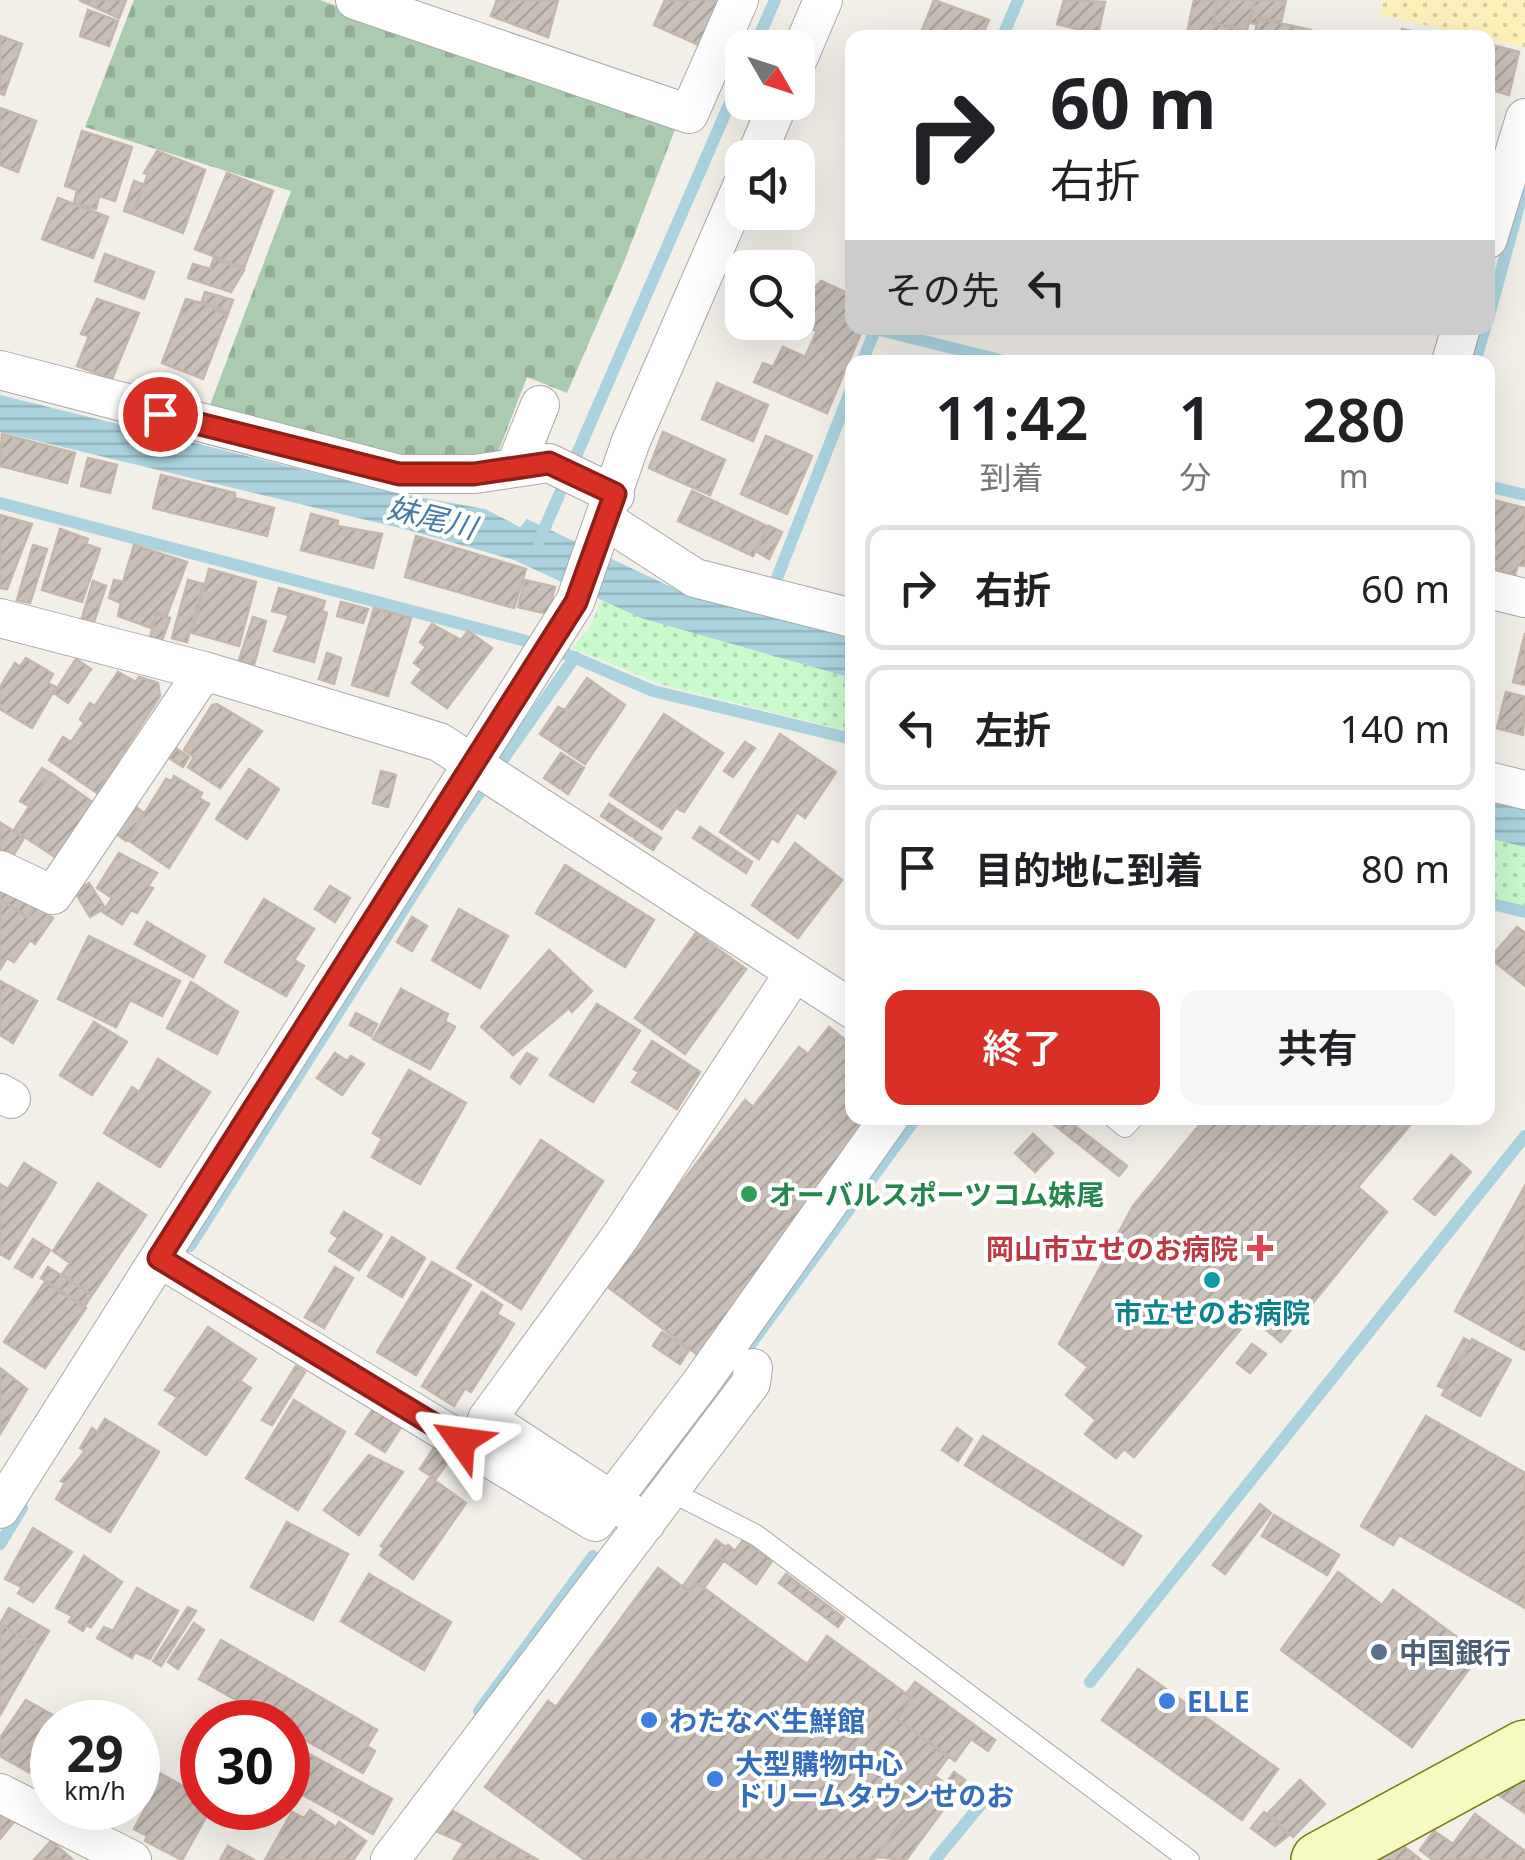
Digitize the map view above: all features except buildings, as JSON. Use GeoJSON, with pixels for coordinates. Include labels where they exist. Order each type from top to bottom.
{"type":"FeatureCollection","features":[{"type":"Feature","properties":{"kind":"main road"},"geometry":{"type":"LineString","coordinates":[[1319,1860],[1525,1748]]}},
{"type":"Feature","properties":{"kind":"street"},"geometry":{"type":"LineString","coordinates":[[355,0],[690,114],[738,0]]}},
{"type":"Feature","properties":{"kind":"street"},"geometry":{"type":"LineString","coordinates":[[810,30],[823,0]]}},
{"type":"Feature","properties":{"kind":"street"},"geometry":{"type":"LineString","coordinates":[[1495,223],[1517,174],[1525,118]]}},
{"type":"Feature","properties":{"kind":"street"},"geometry":{"type":"LineString","coordinates":[[2,1500],[485,771],[581,587],[603,512],[725,225]]}},
{"type":"Feature","properties":{"kind":"street"},"geometry":{"type":"LineString","coordinates":[[0,370],[399,474],[474,474],[532,465],[695,578],[845,616]]}},
{"type":"Feature","properties":{"kind":"street"},"geometry":{"type":"LineString","coordinates":[[532,465],[540,405]]}},
{"type":"Feature","properties":{"kind":"street"},"geometry":{"type":"LineString","coordinates":[[1495,591],[1525,598]]}},
{"type":"Feature","properties":{"kind":"street"},"geometry":{"type":"LineString","coordinates":[[5,630],[204,671],[439,742],[845,1005]]}},
{"type":"Feature","properties":{"kind":"street"},"geometry":{"type":"LineString","coordinates":[[0,870],[52,896],[204,671]]}},
{"type":"Feature","properties":{"kind":"street"},"geometry":{"type":"LineString","coordinates":[[1495,783],[1525,790]]}},
{"type":"Feature","properties":{"kind":"street"},"geometry":{"type":"LineString","coordinates":[[637,1534],[487,1419],[620,1237],[794,973]]}},
{"type":"Feature","properties":{"kind":"street"},"geometry":{"type":"LineString","coordinates":[[390,1860],[670,1491],[716,1396],[885,1125]]}},
{"type":"Feature","properties":{"kind":"street"},"geometry":{"type":"LineString","coordinates":[[159,1258],[604,1511]]}},
{"type":"Feature","properties":{"kind":"street"},"geometry":{"type":"LineString","coordinates":[[604,1511],[716,1396],[751,1383],[753,1368]]}},
{"type":"Feature","properties":{"kind":"street"},"geometry":{"type":"LineString","coordinates":[[0,1794],[132,1860]]}},
{"type":"Feature","properties":{"kind":"lane"},"geometry":{"type":"LineString","coordinates":[[670,1491],[756,1535],[1190,1860]]}},
{"type":"Feature","properties":{"kind":"sand"},"geometry":{"type":"Polygon","coordinates":[[[1384,0],[1525,0],[1525,47],[1495,40],[1495,30],[1447,30],[1379,15],[1384,0]]]}},
{"type":"Feature","properties":{"kind":"green space"},"geometry":{"type":"Polygon","coordinates":[[[134,0],[320,0],[676,127],[624,262],[567,393],[527,377],[497,455],[389,462],[205,418],[291,191],[85,127],[134,0]]]}},
{"type":"Feature","properties":{"kind":"green space"},"geometry":{"type":"Polygon","coordinates":[[[617,564],[679,595],[845,639],[845,730],[664,685],[572,648],[589,629],[617,564]]]}},
{"type":"Feature","properties":{"kind":"green space"},"geometry":{"type":"Polygon","coordinates":[[[1495,801],[1525,808],[1525,908],[1495,900],[1495,801]]]}},
{"type":"Feature","properties":{"kind":"water","name":"妹尾川"},"geometry":{"type":"Polygon","coordinates":[[[0,395],[397,493],[485,509],[520,527],[527,519],[684,593],[845,635],[845,676],[641,618],[514,560],[408,530],[0,432],[0,395]]]}},
{"type":"Feature","properties":{"kind":"water"},"geometry":{"type":"Polygon","coordinates":[[[1495,800],[1525,809],[1525,847],[1495,840],[1495,800]]]}},
{"type":"Feature","properties":{"kind":"waterway"},"geometry":{"type":"LineString","coordinates":[[762,30],[775,0]]}},
{"type":"Feature","properties":{"kind":"waterway"},"geometry":{"type":"LineString","coordinates":[[1005,30],[1018,0]]}},
{"type":"Feature","properties":{"kind":"waterway"},"geometry":{"type":"LineString","coordinates":[[539,541],[725,114]]}},
{"type":"Feature","properties":{"kind":"waterway"},"geometry":{"type":"LineString","coordinates":[[1495,293],[1525,184]]}},
{"type":"Feature","properties":{"kind":"waterway"},"geometry":{"type":"LineString","coordinates":[[865,355],[873,335]]}},
{"type":"Feature","properties":{"kind":"waterway"},"geometry":{"type":"LineString","coordinates":[[900,335],[980,355]]}},
{"type":"Feature","properties":{"kind":"waterway"},"geometry":{"type":"LineString","coordinates":[[1477,355],[1483,335]]}},
{"type":"Feature","properties":{"kind":"waterway"},"geometry":{"type":"LineString","coordinates":[[777,578],[845,405]]}},
{"type":"Feature","properties":{"kind":"waterway"},"geometry":{"type":"LineString","coordinates":[[1495,488],[1525,495]]}},
{"type":"Feature","properties":{"kind":"waterway"},"geometry":{"type":"LineString","coordinates":[[0,503],[534,643]]}},
{"type":"Feature","properties":{"kind":"waterway"},"geometry":{"type":"LineString","coordinates":[[566,654],[653,691],[845,737]]}},
{"type":"Feature","properties":{"kind":"waterway"},"geometry":{"type":"LineString","coordinates":[[190,1246],[459,822],[575,657]]}},
{"type":"Feature","properties":{"kind":"waterway"},"geometry":{"type":"LineString","coordinates":[[1495,905],[1525,912]]}},
{"type":"Feature","properties":{"kind":"waterway"},"geometry":{"type":"LineString","coordinates":[[649,1483],[911,1125]]}},
{"type":"Feature","properties":{"kind":"waterway"},"geometry":{"type":"LineString","coordinates":[[1090,1682],[1525,1136]]}},
{"type":"Feature","properties":{"kind":"waterway"},"geometry":{"type":"LineString","coordinates":[[0,1544],[22,1508]]}},
{"type":"Feature","properties":{"kind":"waterway"},"geometry":{"type":"LineString","coordinates":[[479,1711],[593,1556]]}},
{"type":"Feature","properties":{"kind":"waterway"},"geometry":{"type":"LineString","coordinates":[[935,1860],[983,1802]]}},
{"type":"Feature","properties":{"kind":"place","name":"オーバルスポーツコム妹尾"},"geometry":{"type":"Point","coordinates":[749,1194]}},
{"type":"Feature","properties":{"kind":"place","name":"岡山市立せのお病院"},"geometry":{"type":"Point","coordinates":[1260,1248]}},
{"type":"Feature","properties":{"kind":"place","name":"市立せのお病院"},"geometry":{"type":"Point","coordinates":[1212,1280]}},
{"type":"Feature","properties":{"kind":"place","name":"中国銀行"},"geometry":{"type":"Point","coordinates":[1379,1652]}},
{"type":"Feature","properties":{"kind":"place","name":"ELLE"},"geometry":{"type":"Point","coordinates":[1167,1701]}},
{"type":"Feature","properties":{"kind":"place","name":"わたなべ生鮮館"},"geometry":{"type":"Point","coordinates":[649,1720]}},
{"type":"Feature","properties":{"kind":"place","name":"大型購物中心 ドリームタウンせのお"},"geometry":{"type":"Point","coordinates":[715,1779]}},
{"type":"Feature","properties":{"kind":"route"},"geometry":{"type":"LineString","coordinates":[[160,414],[399,474],[474,474],[549,463],[615,494],[576,602],[159,1258],[461,1441]]}}]}
